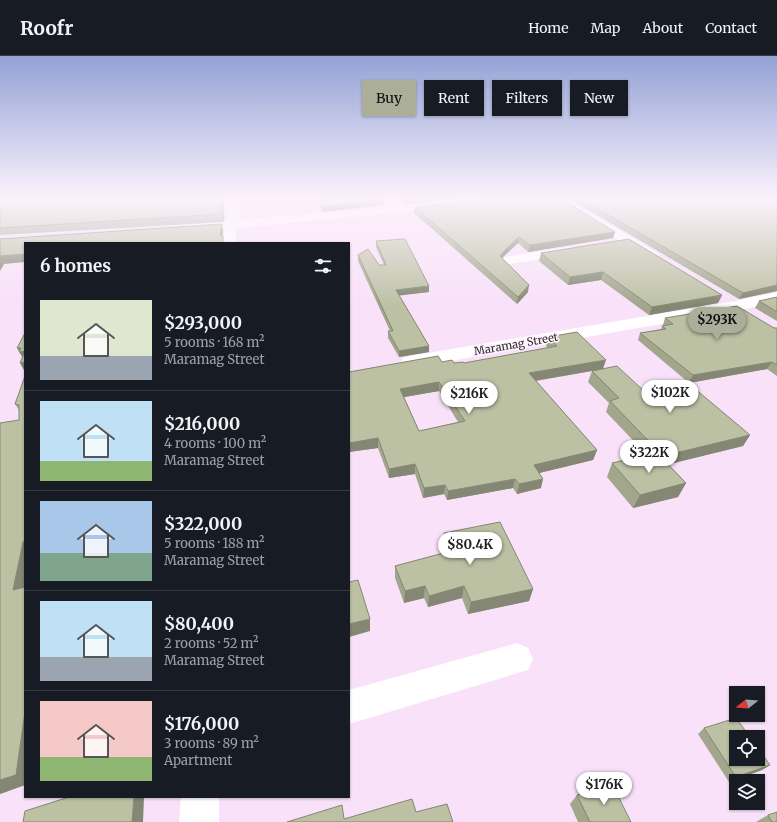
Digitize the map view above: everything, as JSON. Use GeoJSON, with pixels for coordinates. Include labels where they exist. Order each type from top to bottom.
{"type":"FeatureCollection","features":[{"type":"Feature","properties":{"kind":"street"},"geometry":{"type":"LineString","coordinates":[[618,235],[662,262]]}},
{"type":"Feature","properties":{"kind":"street"},"geometry":{"type":"LineString","coordinates":[[612,244],[628,241]]}},
{"type":"Feature","properties":{"kind":"street"},"geometry":{"type":"LineString","coordinates":[[510,260],[580,249]]}},
{"type":"Feature","properties":{"kind":"street"},"geometry":{"type":"LineString","coordinates":[[715,294],[742,310]]}},
{"type":"Feature","properties":{"kind":"street","name":"Maramag Street"},"geometry":{"type":"LineString","coordinates":[[395,365],[742,310],[777,297]]}},
{"type":"Feature","properties":{"kind":"street"},"geometry":{"type":"LineString","coordinates":[[350,707],[517,659]]}},
{"type":"Feature","properties":{"kind":"street"},"geometry":{"type":"LineString","coordinates":[[199,822],[200,798]]}},
{"type":"Feature","properties":{"kind":"building"},"geometry":{"type":"Polygon","coordinates":[[[63,235],[220,235],[223,237],[223,242],[24,242],[24,254],[0,256],[0,239],[63,235]]]}},
{"type":"Feature","properties":{"kind":"building"},"geometry":{"type":"Polygon","coordinates":[[[447,235],[597,235],[530,245],[519,237],[500,256],[529,285],[518,297],[447,235]]]}},
{"type":"Feature","properties":{"kind":"building"},"geometry":{"type":"Polygon","coordinates":[[[643,235],[777,235],[777,285],[743,293],[643,235]]]}},
{"type":"Feature","properties":{"kind":"building"},"geometry":{"type":"Polygon","coordinates":[[[405,239],[429,286],[396,290],[429,346],[399,351],[388,331],[393,331],[358,255],[368,249],[379,265],[386,265],[376,241],[405,239]]]}},
{"type":"Feature","properties":{"kind":"building"},"geometry":{"type":"Polygon","coordinates":[[[629,239],[722,295],[652,307],[603,272],[570,277],[541,253],[629,239]]]}},
{"type":"Feature","properties":{"kind":"building"},"geometry":{"type":"Polygon","coordinates":[[[777,297],[777,312],[759,301],[777,297]]]}},
{"type":"Feature","properties":{"kind":"building"},"geometry":{"type":"Polygon","coordinates":[[[737,306],[774,328],[777,328],[777,365],[772,362],[693,375],[640,333],[666,329],[662,326],[673,324],[665,318],[737,306]]]}},
{"type":"Feature","properties":{"kind":"building"},"geometry":{"type":"Polygon","coordinates":[[[577,332],[606,360],[529,373],[597,450],[534,465],[543,479],[519,484],[515,479],[448,491],[445,485],[424,488],[415,464],[389,469],[378,438],[350,443],[350,372],[438,356],[442,362],[452,360],[454,363],[464,363],[557,346],[548,337],[577,332]],[[439,382],[400,389],[419,431],[465,421],[439,382]]]}},
{"type":"Feature","properties":{"kind":"building"},"geometry":{"type":"Polygon","coordinates":[[[24,335],[24,351],[19,352],[21,348],[17,348],[24,335]]]}},
{"type":"Feature","properties":{"kind":"building"},"geometry":{"type":"Polygon","coordinates":[[[24,353],[24,362],[20,363],[24,353]]]}},
{"type":"Feature","properties":{"kind":"building"},"geometry":{"type":"Polygon","coordinates":[[[617,366],[644,391],[688,383],[750,435],[663,456],[610,401],[619,398],[592,371],[617,366]]]}},
{"type":"Feature","properties":{"kind":"building"},"geometry":{"type":"Polygon","coordinates":[[[24,379],[24,542],[13,590],[24,587],[24,719],[16,775],[0,780],[0,423],[19,420],[19,405],[15,404],[24,379]]]}},
{"type":"Feature","properties":{"kind":"building"},"geometry":{"type":"Polygon","coordinates":[[[657,453],[686,483],[640,495],[612,463],[657,453]]]}},
{"type":"Feature","properties":{"kind":"building"},"geometry":{"type":"Polygon","coordinates":[[[500,522],[533,589],[471,602],[464,586],[429,596],[425,586],[405,591],[395,566],[451,551],[444,533],[500,522]]]}},
{"type":"Feature","properties":{"kind":"building"},"geometry":{"type":"Polygon","coordinates":[[[358,580],[370,619],[350,624],[350,582],[358,580]]]}},
{"type":"Feature","properties":{"kind":"building"},"geometry":{"type":"Polygon","coordinates":[[[729,720],[729,722],[739,722],[745,730],[729,730],[729,766],[765,766],[765,758],[770,765],[744,774],[734,774],[704,728],[729,720]]]}},
{"type":"Feature","properties":{"kind":"building"},"geometry":{"type":"Polygon","coordinates":[[[612,784],[631,822],[590,822],[577,795],[612,784]]]}},
{"type":"Feature","properties":{"kind":"building"},"geometry":{"type":"Polygon","coordinates":[[[66,798],[134,798],[132,822],[23,822],[25,811],[66,798]]]}},
{"type":"Feature","properties":{"kind":"building"},"geometry":{"type":"Polygon","coordinates":[[[412,799],[416,812],[447,804],[453,822],[287,822],[342,805],[344,819],[412,799]]]}},
{"type":"Feature","properties":{"kind":"building"},"geometry":{"type":"Polygon","coordinates":[[[777,812],[777,822],[772,822],[768,815],[777,812]]]}}]}
